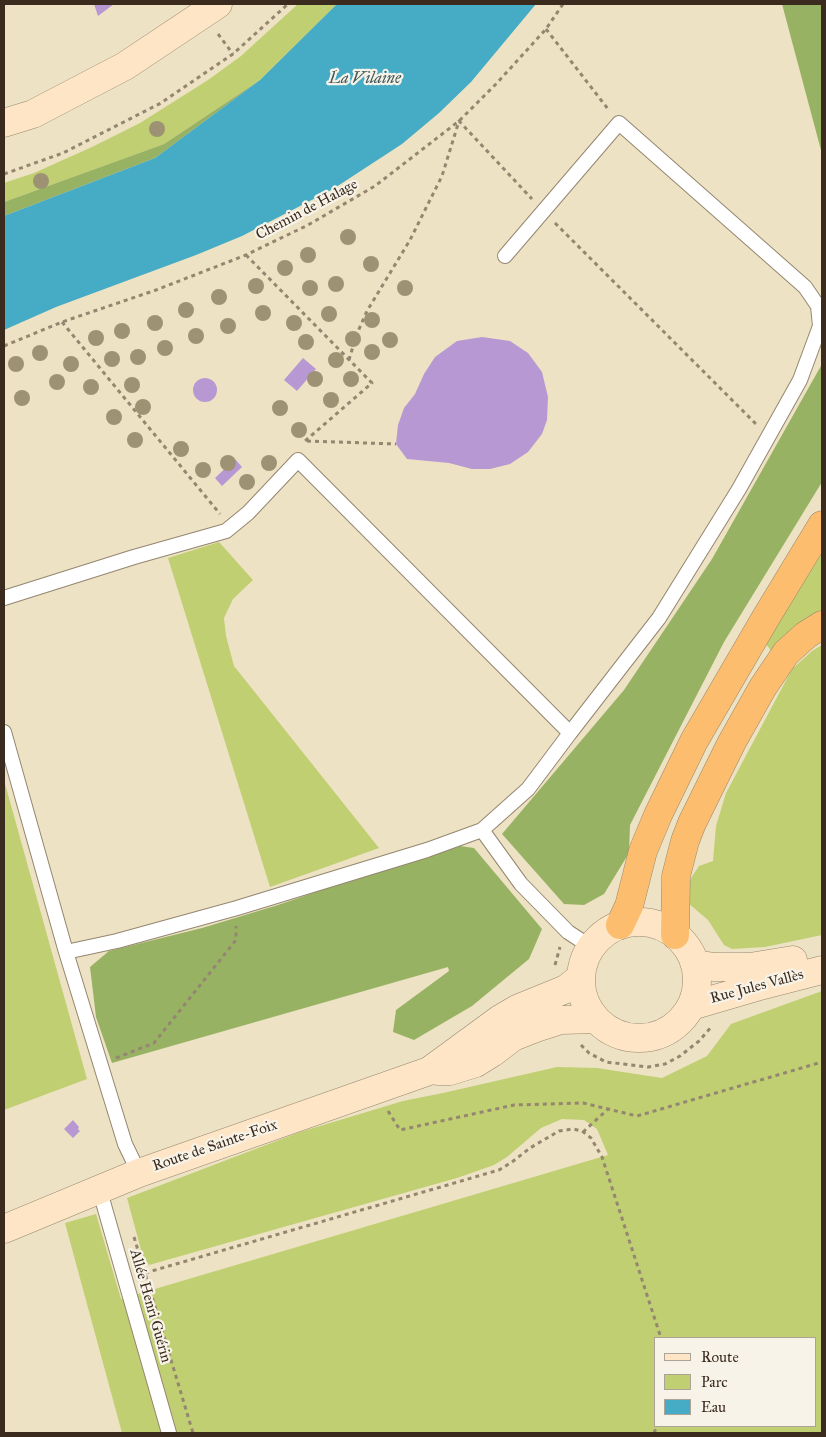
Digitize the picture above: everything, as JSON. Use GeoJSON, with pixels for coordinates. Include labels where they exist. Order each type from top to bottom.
{"type":"FeatureCollection","features":[{"type":"Feature","properties":{"kind":"highway"},"geometry":{"type":"LineString","coordinates":[[620,925],[629,906],[643,851],[658,815],[694,741],[822,525]]}},
{"type":"Feature","properties":{"kind":"highway"},"geometry":{"type":"LineString","coordinates":[[675,935],[676,876],[692,823],[732,742],[763,687],[786,653],[806,635],[822,625]]}},
{"type":"Feature","properties":{"kind":"street"},"geometry":{"type":"LineString","coordinates":[[4,123],[33,114],[126,66],[218,4]]}},
{"type":"Feature","properties":{"kind":"street"},"geometry":{"type":"LineString","coordinates":[[633,923],[659,926],[675,935],[686,946],[695,964],[697,985],[691,1006],[684,1018],[673,1028],[647,1038],[619,1035],[606,1029],[596,1019],[584,1000],[581,977],[584,962],[591,947],[604,934],[620,925],[633,923]]}},
{"type":"Feature","properties":{"kind":"street","name":"Rue Jules Vallès"},"geometry":{"type":"LineString","coordinates":[[695,964],[714,967],[750,967],[822,954]]}},
{"type":"Feature","properties":{"kind":"street","name":"Rue Jules Vallès"},"geometry":{"type":"LineString","coordinates":[[691,1006],[756,986],[822,970]]}},
{"type":"Feature","properties":{"kind":"street","name":"Route de Sainte-Foix"},"geometry":{"type":"LineString","coordinates":[[4,1229],[139,1173],[429,1071],[508,1014],[566,989],[581,977]]}},
{"type":"Feature","properties":{"kind":"street","name":"Route de Sainte-Foix"},"geometry":{"type":"LineString","coordinates":[[429,1071],[450,1071],[476,1062],[492,1053],[513,1037],[561,1020],[596,1019]]}},
{"type":"Feature","properties":{"kind":"lane"},"geometry":{"type":"LineString","coordinates":[[66,952],[117,941],[237,908],[427,850],[482,830],[528,789],[659,618],[739,489],[800,380],[820,326],[818,306],[805,287],[619,123],[505,256]]}},
{"type":"Feature","properties":{"kind":"lane"},"geometry":{"type":"LineString","coordinates":[[4,598],[134,557],[226,531],[248,513],[298,460],[570,733]]}},
{"type":"Feature","properties":{"kind":"lane"},"geometry":{"type":"LineString","coordinates":[[4,732],[66,952],[100,1064],[126,1144],[139,1173]]}},
{"type":"Feature","properties":{"kind":"lane"},"geometry":{"type":"LineString","coordinates":[[482,830],[521,884],[568,932],[591,947]]}},
{"type":"Feature","properties":{"kind":"lane","name":"Allée Henri Guérin"},"geometry":{"type":"LineString","coordinates":[[99,1188],[169,1433]]}},
{"type":"Feature","properties":{"kind":"path"},"geometry":{"type":"LineString","coordinates":[[4,174],[63,153],[161,103],[232,54],[288,4]]}},
{"type":"Feature","properties":{"kind":"path","name":"Chemin de Halage"},"geometry":{"type":"LineString","coordinates":[[4,346],[62,322],[156,290],[246,255],[308,225],[375,186],[459,122],[497,84],[546,28],[563,4]]}},
{"type":"Feature","properties":{"kind":"path"},"geometry":{"type":"LineString","coordinates":[[546,28],[619,123]]}},
{"type":"Feature","properties":{"kind":"path"},"geometry":{"type":"LineString","coordinates":[[349,360],[356,336],[367,311],[410,240],[442,176],[459,122],[543,211],[768,437]]}},
{"type":"Feature","properties":{"kind":"path"},"geometry":{"type":"LineString","coordinates":[[246,255],[372,383],[305,441]]}},
{"type":"Feature","properties":{"kind":"path"},"geometry":{"type":"LineString","coordinates":[[62,322],[232,528]]}},
{"type":"Feature","properties":{"kind":"path"},"geometry":{"type":"LineString","coordinates":[[100,1064],[154,1043],[236,940],[237,908]]}},
{"type":"Feature","properties":{"kind":"path"},"geometry":{"type":"LineString","coordinates":[[368,1093],[388,1111],[400,1130],[514,1105],[584,1103],[637,1116],[822,1062]]}},
{"type":"Feature","properties":{"kind":"path"},"geometry":{"type":"LineString","coordinates":[[583,1132],[608,1108]]}},
{"type":"Feature","properties":{"kind":"path"},"geometry":{"type":"LineString","coordinates":[[193,1433],[145,1273],[499,1170],[530,1148],[559,1131],[573,1129],[583,1132],[590,1138],[602,1156],[661,1337]]}},
{"type":"Feature","properties":{"kind":"green space"},"geometry":{"type":"Polygon","coordinates":[[[298,4],[337,4],[260,80],[164,144],[4,202],[4,183],[34,173],[140,123],[208,80],[241,56],[298,4]]]}},
{"type":"Feature","properties":{"kind":"green space"},"geometry":{"type":"Polygon","coordinates":[[[782,4],[822,4],[822,154],[782,4]]]}},
{"type":"Feature","properties":{"kind":"green space"},"geometry":{"type":"Polygon","coordinates":[[[260,80],[155,158],[4,216],[4,202],[164,144],[260,80]]]}},
{"type":"Feature","properties":{"kind":"green space"},"geometry":{"type":"Polygon","coordinates":[[[822,364],[822,482],[724,642],[630,825],[629,853],[604,894],[584,905],[564,904],[502,834],[624,690],[712,559],[822,364]]]}},
{"type":"Feature","properties":{"kind":"green space"},"geometry":{"type":"Polygon","coordinates":[[[822,538],[822,615],[772,652],[762,639],[822,538]]]}},
{"type":"Feature","properties":{"kind":"green space"},"geometry":{"type":"Polygon","coordinates":[[[219,542],[253,580],[233,599],[224,618],[226,636],[234,666],[379,848],[270,887],[168,558],[219,542]]]}},
{"type":"Feature","properties":{"kind":"green space"},"geometry":{"type":"Polygon","coordinates":[[[822,645],[822,935],[765,947],[732,949],[724,945],[708,920],[688,903],[688,888],[691,878],[699,866],[713,861],[716,826],[726,793],[792,669],[812,651],[822,645]]]}},
{"type":"Feature","properties":{"kind":"green space"},"geometry":{"type":"Polygon","coordinates":[[[4,780],[87,1079],[4,1110],[4,780]]]}},
{"type":"Feature","properties":{"kind":"green space"},"geometry":{"type":"Polygon","coordinates":[[[453,845],[474,848],[542,929],[529,959],[472,1006],[414,1040],[393,1032],[396,1010],[449,971],[448,967],[112,1063],[96,1017],[90,967],[109,951],[202,928],[278,905],[453,845]]]}},
{"type":"Feature","properties":{"kind":"green space"},"geometry":{"type":"Polygon","coordinates":[[[822,991],[822,1433],[122,1433],[65,1223],[96,1214],[121,1299],[608,1155],[597,1129],[584,1120],[562,1119],[541,1128],[507,1157],[494,1165],[457,1178],[149,1265],[143,1257],[127,1198],[300,1132],[403,1101],[557,1067],[597,1068],[662,1078],[707,1056],[731,1024],[822,991]]]}},
{"type":"Feature","properties":{"kind":"water","name":"La Vilaine"},"geometry":{"type":"Polygon","coordinates":[[[337,4],[536,4],[471,82],[439,113],[402,144],[333,189],[242,236],[56,307],[4,330],[4,216],[155,158],[260,80],[337,4]]]}},
{"type":"Feature","properties":{"kind":"building"},"geometry":{"type":"Polygon","coordinates":[[[94,4],[114,4],[98,16],[94,4]]]}},
{"type":"Feature","properties":{"kind":"building"},"geometry":{"type":"Polygon","coordinates":[[[482,337],[510,341],[528,353],[542,372],[548,397],[547,420],[542,434],[528,452],[510,464],[490,469],[472,469],[449,463],[407,459],[396,444],[398,425],[404,408],[415,394],[424,374],[435,357],[457,341],[482,337]]]}},
{"type":"Feature","properties":{"kind":"building"},"geometry":{"type":"Polygon","coordinates":[[[303,358],[316,369],[297,391],[284,380],[303,358]]]}},
{"type":"Feature","properties":{"kind":"building"},"geometry":{"type":"Polygon","coordinates":[[[205,378],[213,382],[217,390],[213,398],[205,402],[197,398],[193,390],[197,382],[205,378]]]}},
{"type":"Feature","properties":{"kind":"building"},"geometry":{"type":"Polygon","coordinates":[[[235,459],[242,467],[222,486],[215,478],[235,459]]]}},
{"type":"Feature","properties":{"kind":"building"},"geometry":{"type":"Polygon","coordinates":[[[73,1120],[80,1131],[73,1138],[64,1129],[73,1120]]]}}]}
